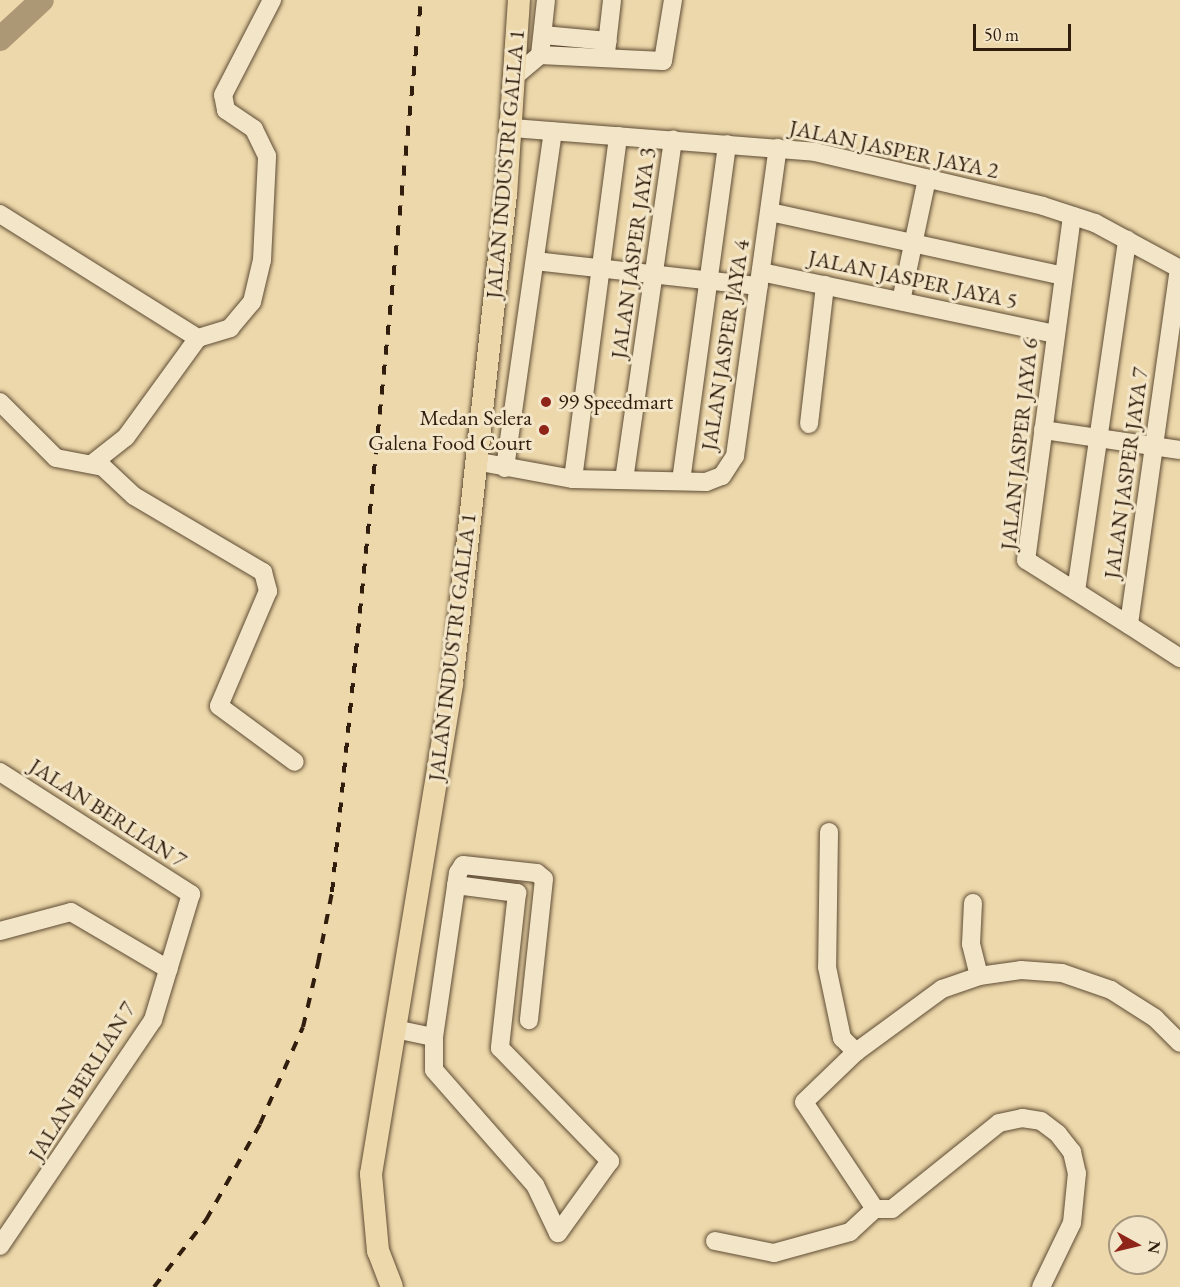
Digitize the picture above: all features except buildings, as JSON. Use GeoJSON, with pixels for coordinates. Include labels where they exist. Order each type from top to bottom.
{"type":"FeatureCollection","features":[{"type":"Feature","properties":{"kind":"main road","name":"JALAN INDUSTRI GALLA 1"},"geometry":{"type":"LineString","coordinates":[[392,1287],[378,1251],[371,1174],[452,683],[512,128],[519,0]]}},
{"type":"Feature","properties":{"kind":"street"},"geometry":{"type":"LineString","coordinates":[[93,463],[126,437],[198,338],[230,328],[252,302],[267,213],[267,156],[254,129],[222,104],[272,0]]}},
{"type":"Feature","properties":{"kind":"street"},"geometry":{"type":"LineString","coordinates":[[540,55],[546,0]]}},
{"type":"Feature","properties":{"kind":"street"},"geometry":{"type":"LineString","coordinates":[[607,50],[612,0]]}},
{"type":"Feature","properties":{"kind":"street"},"geometry":{"type":"LineString","coordinates":[[543,35],[663,61],[673,0]]}},
{"type":"Feature","properties":{"kind":"street"},"geometry":{"type":"LineString","coordinates":[[515,76],[540,55],[607,50]]}},
{"type":"Feature","properties":{"kind":"street","name":"JALAN JASPER JAYA 2"},"geometry":{"type":"LineString","coordinates":[[512,128],[778,148],[927,179],[1072,216],[1127,240],[1179,268]]}},
{"type":"Feature","properties":{"kind":"street"},"geometry":{"type":"LineString","coordinates":[[505,468],[553,131]]}},
{"type":"Feature","properties":{"kind":"street"},"geometry":{"type":"LineString","coordinates":[[573,479],[618,136]]}},
{"type":"Feature","properties":{"kind":"street","name":"JALAN JASPER JAYA 3"},"geometry":{"type":"LineString","coordinates":[[624,480],[673,140]]}},
{"type":"Feature","properties":{"kind":"street"},"geometry":{"type":"LineString","coordinates":[[681,481],[727,144]]}},
{"type":"Feature","properties":{"kind":"street","name":"JALAN JASPER JAYA 4"},"geometry":{"type":"LineString","coordinates":[[475,461],[573,479],[714,480],[730,468],[778,148]]}},
{"type":"Feature","properties":{"kind":"street"},"geometry":{"type":"LineString","coordinates":[[901,301],[927,179]]}},
{"type":"Feature","properties":{"kind":"street"},"geometry":{"type":"LineString","coordinates":[[770,212],[1063,276]]}},
{"type":"Feature","properties":{"kind":"street"},"geometry":{"type":"LineString","coordinates":[[0,214],[198,338]]}},
{"type":"Feature","properties":{"kind":"street","name":"JALAN JASPER JAYA 6"},"geometry":{"type":"LineString","coordinates":[[1072,216],[1054,334],[1026,560],[1129,625]]}},
{"type":"Feature","properties":{"kind":"street"},"geometry":{"type":"LineString","coordinates":[[1076,591],[1127,240]]}},
{"type":"Feature","properties":{"kind":"street","name":"JALAN JASPER JAYA 5"},"geometry":{"type":"LineString","coordinates":[[535,261],[708,278],[760,279],[825,285],[1054,334]]}},
{"type":"Feature","properties":{"kind":"street","name":"JALAN JASPER JAYA 7"},"geometry":{"type":"LineString","coordinates":[[1129,625],[1179,268]]}},
{"type":"Feature","properties":{"kind":"street"},"geometry":{"type":"LineString","coordinates":[[809,424],[825,285]]}},
{"type":"Feature","properties":{"kind":"street"},"geometry":{"type":"LineString","coordinates":[[0,402],[56,458],[93,463],[134,496],[268,580],[219,706],[295,762]]}},
{"type":"Feature","properties":{"kind":"street"},"geometry":{"type":"LineString","coordinates":[[1042,430],[1180,450]]}},
{"type":"Feature","properties":{"kind":"street"},"geometry":{"type":"LineString","coordinates":[[1129,625],[1179,652]]}},
{"type":"Feature","properties":{"kind":"street","name":"JALAN BERLIAN 7"},"geometry":{"type":"LineString","coordinates":[[0,772],[191,894],[153,1020],[0,1246]]}},
{"type":"Feature","properties":{"kind":"street"},"geometry":{"type":"LineString","coordinates":[[829,832],[827,967],[842,1038],[856,1052]]}},
{"type":"Feature","properties":{"kind":"street"},"geometry":{"type":"LineString","coordinates":[[456,885],[518,893],[500,1048],[610,1161],[558,1233],[536,1185],[434,1070],[434,1037],[456,885],[463,865],[537,873],[544,879],[530,1020]]}},
{"type":"Feature","properties":{"kind":"street"},"geometry":{"type":"LineString","coordinates":[[973,903],[971,944],[979,976]]}},
{"type":"Feature","properties":{"kind":"street"},"geometry":{"type":"LineString","coordinates":[[0,931],[71,912],[168,969]]}},
{"type":"Feature","properties":{"kind":"street"},"geometry":{"type":"LineString","coordinates":[[875,1209],[804,1102],[856,1052],[913,1007],[979,976],[1021,970],[1086,980],[1155,1017],[1180,1043]]}},
{"type":"Feature","properties":{"kind":"street"},"geometry":{"type":"LineString","coordinates":[[395,1029],[434,1037]]}},
{"type":"Feature","properties":{"kind":"street"},"geometry":{"type":"LineString","coordinates":[[714,1241],[774,1253],[850,1232],[875,1209],[892,1209],[999,1123],[1041,1121],[1071,1152],[1078,1196],[1072,1223],[1041,1287]]}},
{"type":"Feature","properties":{"kind":"waterway"},"geometry":{"type":"LineString","coordinates":[[0,39],[42,0]]}},
{"type":"Feature","properties":{"kind":"railway"},"geometry":{"type":"LineString","coordinates":[[154,1287],[206,1220],[260,1124],[303,1027],[318,963],[332,892],[421,0]]}},
{"type":"Feature","properties":{"kind":"place","name":"99 Speedmart"},"geometry":{"type":"Point","coordinates":[546,402]}},
{"type":"Feature","properties":{"kind":"place","name":"Medan Selera Galena Food Court"},"geometry":{"type":"Point","coordinates":[544,430]}}]}
